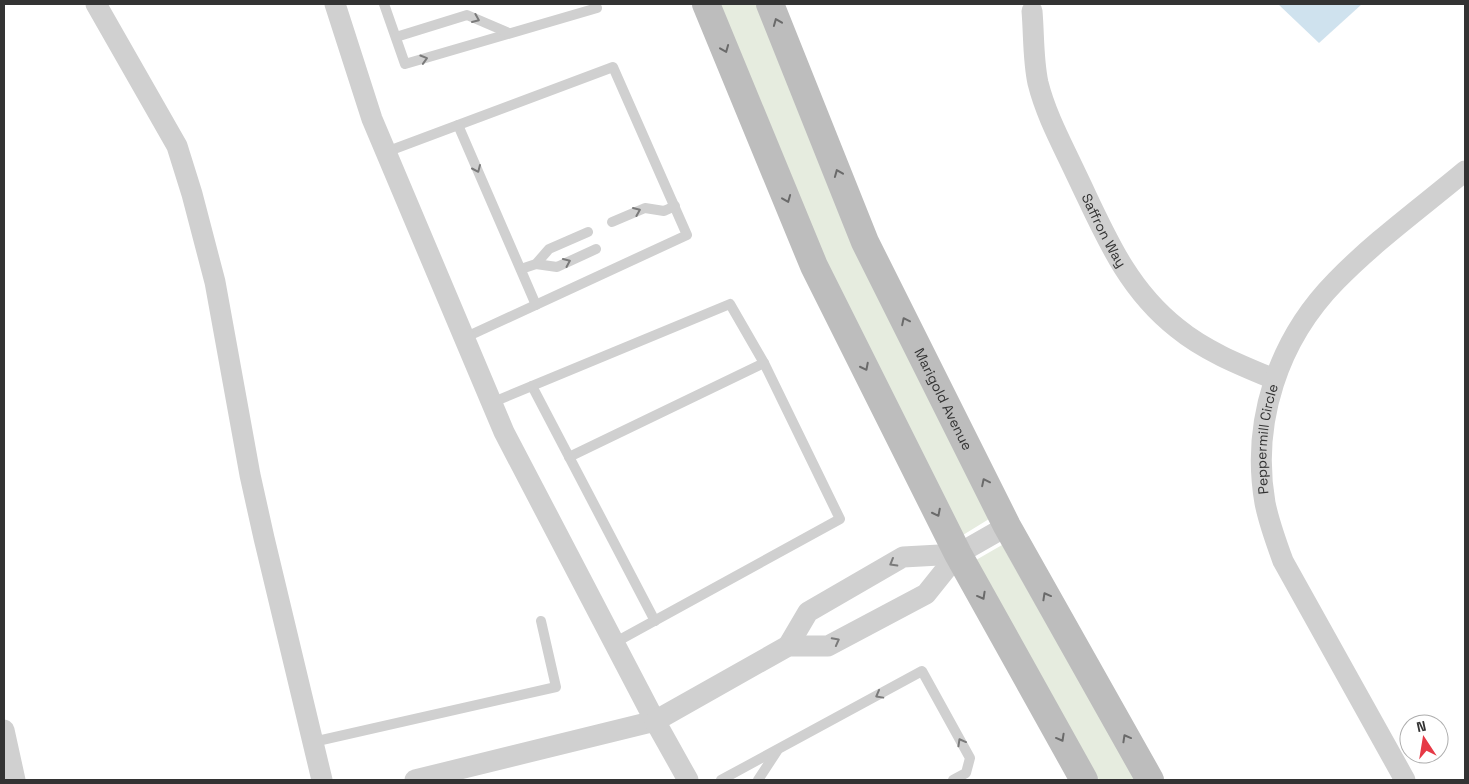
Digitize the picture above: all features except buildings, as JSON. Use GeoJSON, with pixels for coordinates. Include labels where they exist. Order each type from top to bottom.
{"type":"FeatureCollection","features":[{"type":"Feature","properties":{"kind":"main road"},"geometry":{"type":"LineString","coordinates":[[706,4],[814,266],[958,554],[1084,780]]}},
{"type":"Feature","properties":{"kind":"main road","name":"Marigold Avenue"},"geometry":{"type":"LineString","coordinates":[[770,4],[865,242],[1007,526],[1150,780]]}},
{"type":"Feature","properties":{"kind":"street"},"geometry":{"type":"LineString","coordinates":[[96,4],[177,146],[192,194],[215,282],[264,538],[322,780]]}},
{"type":"Feature","properties":{"kind":"street"},"geometry":{"type":"LineString","coordinates":[[335,4],[372,119],[504,432],[655,721],[688,780]]}},
{"type":"Feature","properties":{"kind":"street","name":"Saffron Way"},"geometry":{"type":"LineString","coordinates":[[1032,11],[1038,81],[1048,114],[1119,262],[1142,294],[1177,328],[1231,362],[1274,379]]}},
{"type":"Feature","properties":{"kind":"street","name":"Peppermill Circle"},"geometry":{"type":"LineString","coordinates":[[1405,780],[1283,560],[1265,503],[1262,474],[1262,443],[1266,409],[1274,379],[1286,349],[1299,326],[1335,282],[1465,171]]}},
{"type":"Feature","properties":{"kind":"street"},"geometry":{"type":"LineString","coordinates":[[415,780],[655,721],[788,646],[828,646],[926,594],[958,554],[1007,526]]}},
{"type":"Feature","properties":{"kind":"street"},"geometry":{"type":"LineString","coordinates":[[788,646],[808,612],[903,557],[958,554]]}},
{"type":"Feature","properties":{"kind":"street"},"geometry":{"type":"LineString","coordinates":[[4,730],[15,780]]}},
{"type":"Feature","properties":{"kind":"lane"},"geometry":{"type":"LineString","coordinates":[[384,4],[405,64],[597,8],[595,4]]}},
{"type":"Feature","properties":{"kind":"lane"},"geometry":{"type":"LineString","coordinates":[[396,37],[467,15],[509,33]]}},
{"type":"Feature","properties":{"kind":"lane"},"geometry":{"type":"LineString","coordinates":[[386,152],[613,67],[675,206],[687,235],[464,338]]}},
{"type":"Feature","properties":{"kind":"lane"},"geometry":{"type":"LineString","coordinates":[[458,125],[536,305]]}},
{"type":"Feature","properties":{"kind":"lane"},"geometry":{"type":"LineString","coordinates":[[612,222],[645,208],[664,211],[675,206]]}},
{"type":"Feature","properties":{"kind":"lane"},"geometry":{"type":"LineString","coordinates":[[520,270],[536,264],[549,249],[588,232]]}},
{"type":"Feature","properties":{"kind":"lane"},"geometry":{"type":"LineString","coordinates":[[536,264],[557,267],[596,249]]}},
{"type":"Feature","properties":{"kind":"lane"},"geometry":{"type":"LineString","coordinates":[[492,402],[730,304],[764,363],[840,520],[614,643]]}},
{"type":"Feature","properties":{"kind":"lane"},"geometry":{"type":"LineString","coordinates":[[569,457],[764,363]]}},
{"type":"Feature","properties":{"kind":"lane"},"geometry":{"type":"LineString","coordinates":[[532,386],[655,621]]}},
{"type":"Feature","properties":{"kind":"lane"},"geometry":{"type":"LineString","coordinates":[[313,742],[556,687],[541,621]]}},
{"type":"Feature","properties":{"kind":"lane"},"geometry":{"type":"LineString","coordinates":[[721,780],[922,671],[970,758],[966,773],[953,780]]}},
{"type":"Feature","properties":{"kind":"lane"},"geometry":{"type":"LineString","coordinates":[[758,780],[777,750]]}},
{"type":"Feature","properties":{"kind":"shaded area"},"geometry":{"type":"Polygon","coordinates":[[[720,4],[756,4],[854,248],[989,519],[963,535],[826,261],[720,4]]]}},
{"type":"Feature","properties":{"kind":"shaded area"},"geometry":{"type":"Polygon","coordinates":[[[1002,545],[1135,780],[1099,780],[976,560],[1002,545]]]}},
{"type":"Feature","properties":{"kind":"water"},"geometry":{"type":"Polygon","coordinates":[[[1278,4],[1362,4],[1319,43],[1278,4]]]}}]}
